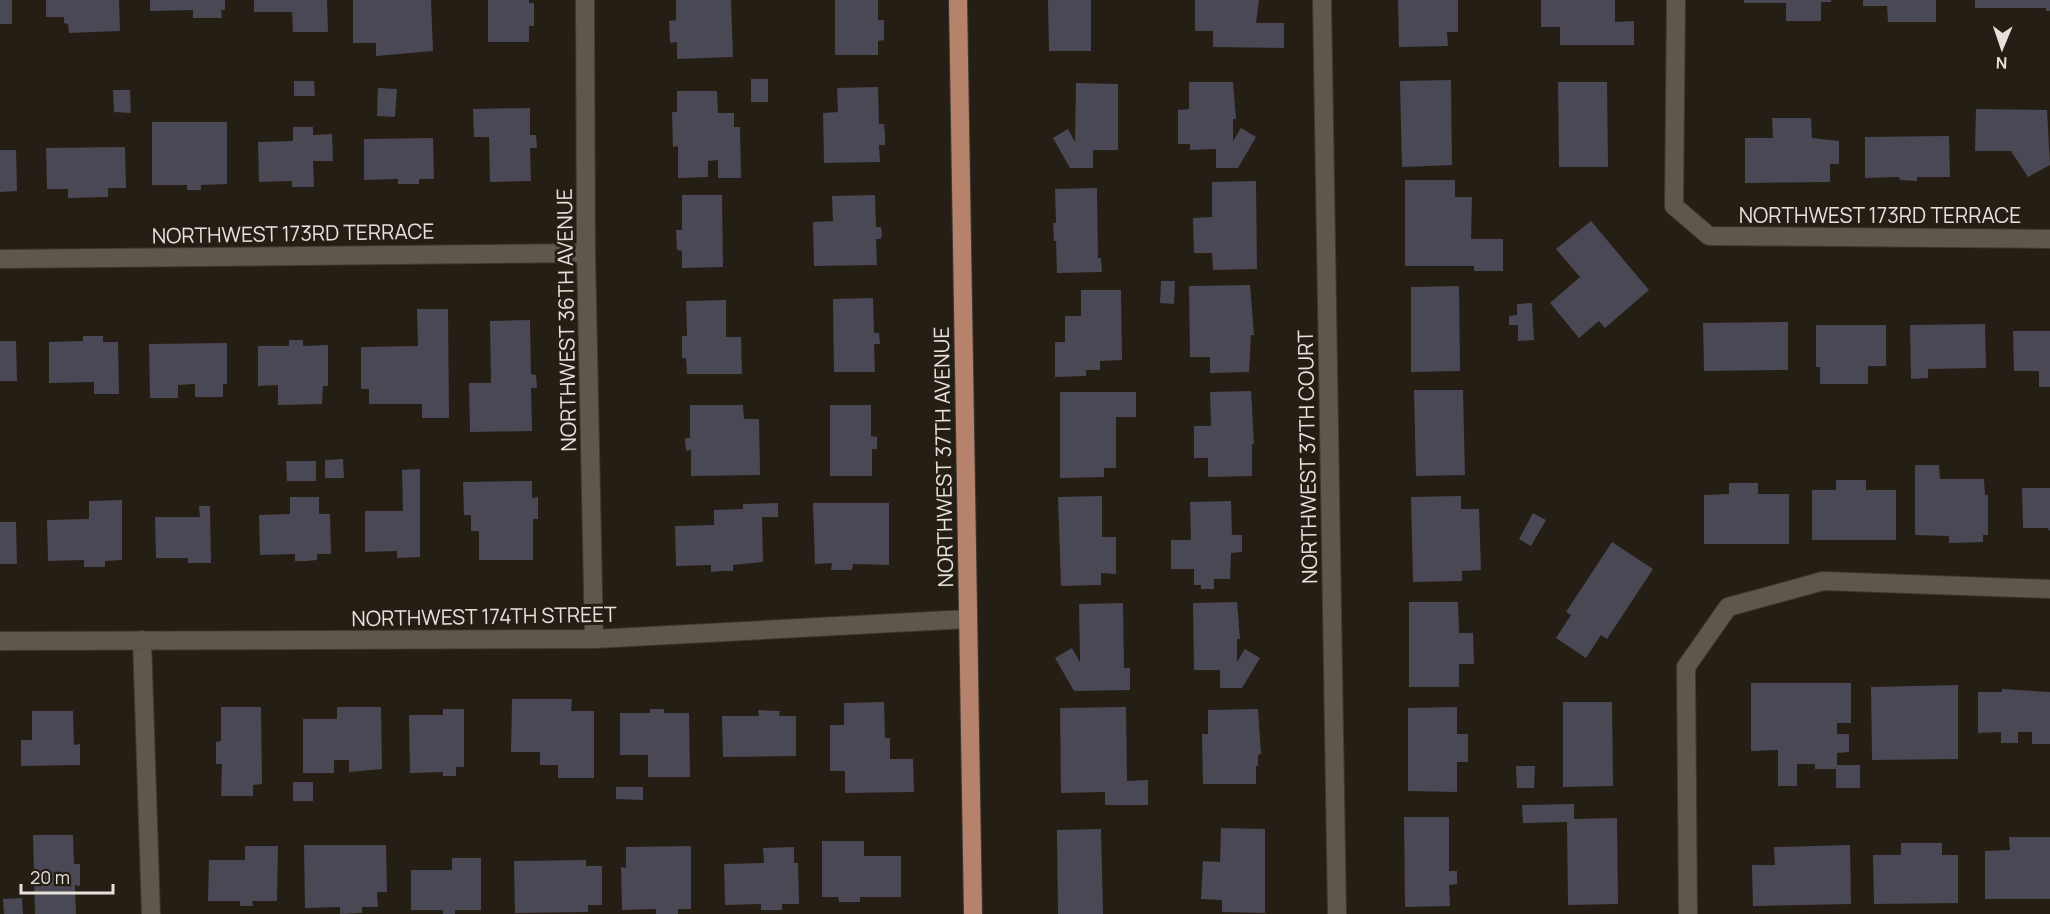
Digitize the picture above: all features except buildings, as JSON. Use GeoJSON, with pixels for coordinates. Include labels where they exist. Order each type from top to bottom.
{"type":"FeatureCollection","features":[{"type":"Feature","properties":{"kind":"main road","name":"NORTHWEST 37TH AVENUE"},"geometry":{"type":"LineString","coordinates":[[958,0],[973,914]]}},
{"type":"Feature","properties":{"kind":"street","name":"NORTHWEST 36TH AVENUE"},"geometry":{"type":"LineString","coordinates":[[585,0],[586,253],[594,639]]}},
{"type":"Feature","properties":{"kind":"street","name":"NORTHWEST 37TH COURT"},"geometry":{"type":"LineString","coordinates":[[1322,0],[1337,914]]}},
{"type":"Feature","properties":{"kind":"street","name":"NORTHWEST 173RD TERRACE"},"geometry":{"type":"LineString","coordinates":[[1676,0],[1674,206],[1709,236],[2050,239]]}},
{"type":"Feature","properties":{"kind":"street","name":"NORTHWEST 173RD TERRACE"},"geometry":{"type":"LineString","coordinates":[[0,259],[586,253]]}},
{"type":"Feature","properties":{"kind":"street"},"geometry":{"type":"LineString","coordinates":[[1688,914],[1686,667],[1728,607],[1823,581],[2050,589]]}},
{"type":"Feature","properties":{"kind":"street","name":"NORTHWEST 174TH STREET"},"geometry":{"type":"LineString","coordinates":[[0,641],[594,639],[968,619]]}},
{"type":"Feature","properties":{"kind":"street"},"geometry":{"type":"LineString","coordinates":[[142,640],[151,914]]}}]}
